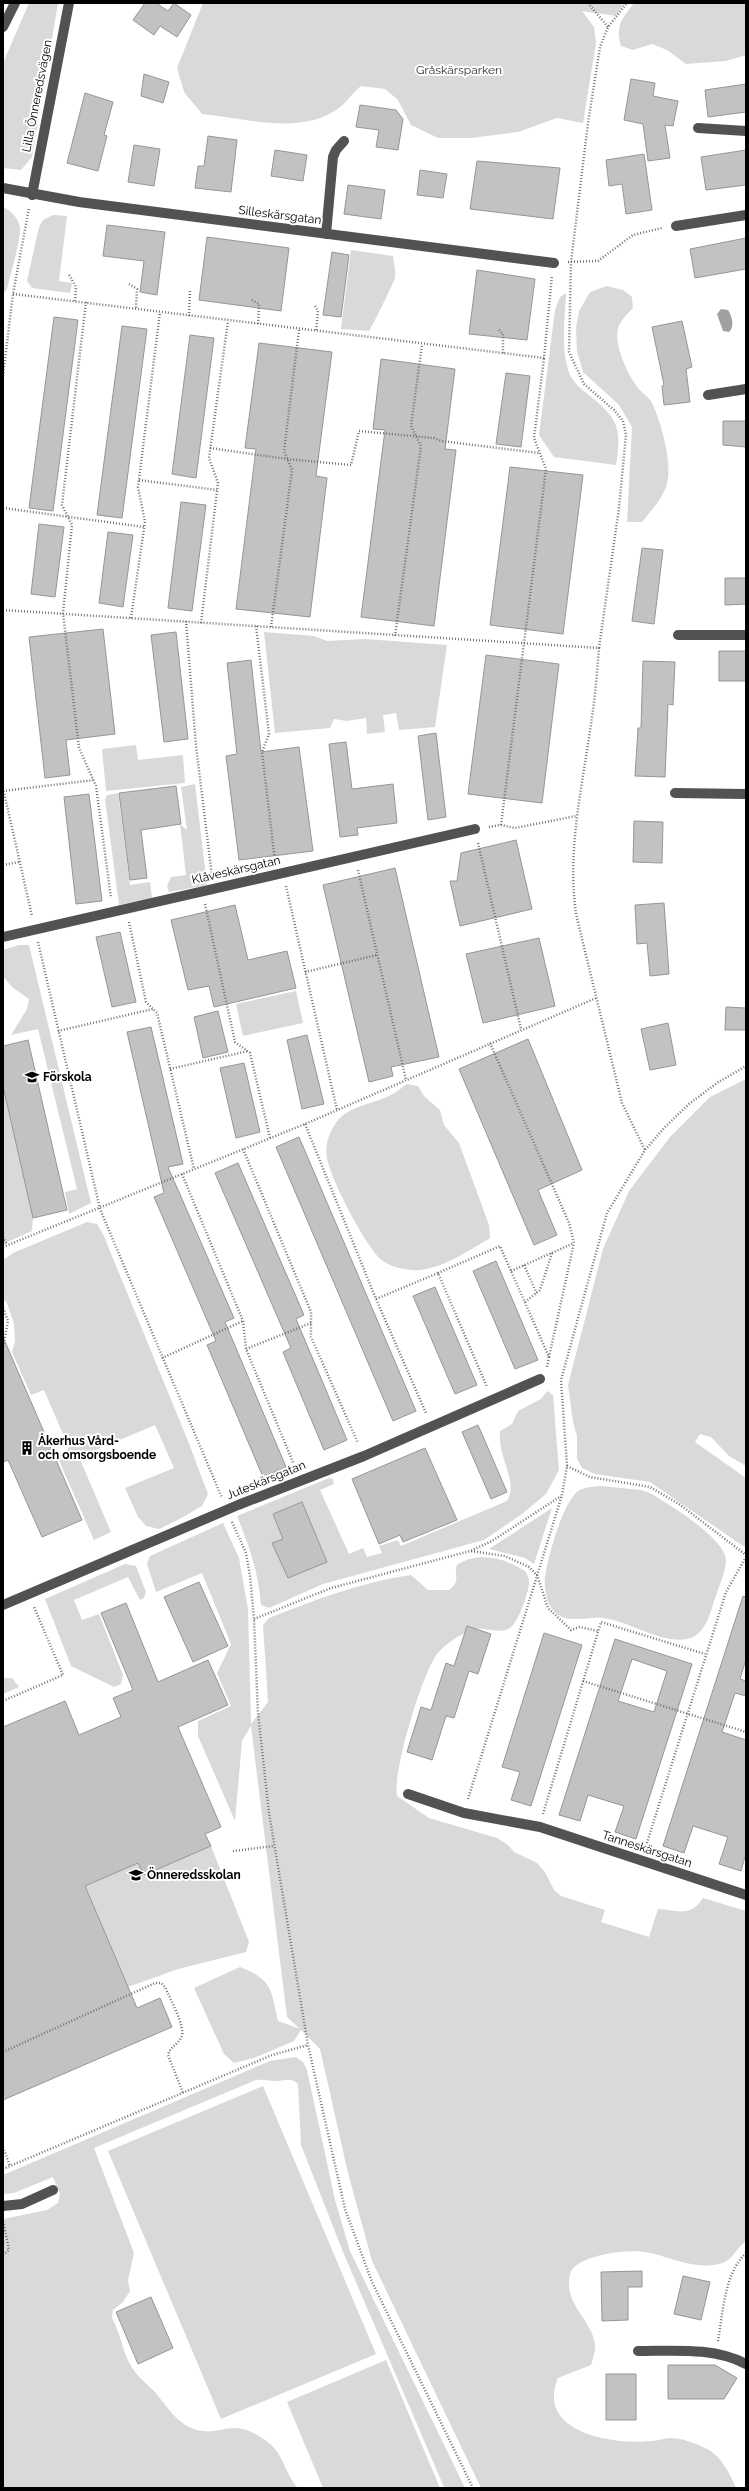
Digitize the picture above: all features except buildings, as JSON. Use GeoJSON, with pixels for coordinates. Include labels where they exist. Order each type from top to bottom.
{"type":"FeatureCollection","features":[{"type":"Feature","properties":{"kind":"street"},"geometry":{"type":"LineString","coordinates":[[3,27],[15,3]]}},
{"type":"Feature","properties":{"kind":"street","name":"Lilla Önneredsvägen"},"geometry":{"type":"LineString","coordinates":[[32,195],[69,3]]}},
{"type":"Feature","properties":{"kind":"street"},"geometry":{"type":"LineString","coordinates":[[698,128],[746,131]]}},
{"type":"Feature","properties":{"kind":"street"},"geometry":{"type":"LineString","coordinates":[[326,234],[333,157],[336,150],[344,141]]}},
{"type":"Feature","properties":{"kind":"street","name":"Silleskärsgatan"},"geometry":{"type":"LineString","coordinates":[[3,188],[32,195],[554,263]]}},
{"type":"Feature","properties":{"kind":"street"},"geometry":{"type":"LineString","coordinates":[[676,226],[746,215]]}},
{"type":"Feature","properties":{"kind":"street"},"geometry":{"type":"LineString","coordinates":[[708,395],[746,389]]}},
{"type":"Feature","properties":{"kind":"street"},"geometry":{"type":"LineString","coordinates":[[678,635],[746,635]]}},
{"type":"Feature","properties":{"kind":"street"},"geometry":{"type":"LineString","coordinates":[[675,793],[746,794]]}},
{"type":"Feature","properties":{"kind":"street","name":"Klåveskärsgatan"},"geometry":{"type":"LineString","coordinates":[[3,937],[475,828]]}},
{"type":"Feature","properties":{"kind":"street","name":"Juteskärsgatan"},"geometry":{"type":"LineString","coordinates":[[3,1605],[227,1510],[364,1456],[540,1379]]}},
{"type":"Feature","properties":{"kind":"street","name":"Tanneskärsgatan"},"geometry":{"type":"LineString","coordinates":[[408,1794],[464,1813],[540,1827],[746,1895]]}},
{"type":"Feature","properties":{"kind":"street"},"geometry":{"type":"LineString","coordinates":[[3,2206],[22,2204],[53,2190]]}},
{"type":"Feature","properties":{"kind":"street"},"geometry":{"type":"LineString","coordinates":[[638,2351],[715,2353],[734,2358],[746,2364]]}},
{"type":"Feature","properties":{"kind":"path"},"geometry":{"type":"LineString","coordinates":[[588,3],[608,27]]}},
{"type":"Feature","properties":{"kind":"path"},"geometry":{"type":"LineString","coordinates":[[627,3],[608,27],[600,47],[594,81],[571,262],[569,352],[584,384],[614,410],[623,421],[626,435],[620,508],[599,648],[591,722],[576,816],[572,885],[576,914],[622,1103],[645,1150]]}},
{"type":"Feature","properties":{"kind":"path"},"geometry":{"type":"LineString","coordinates":[[3,376],[13,294],[32,195]]}},
{"type":"Feature","properties":{"kind":"path"},"geometry":{"type":"LineString","coordinates":[[501,825],[546,469],[534,438],[554,263],[598,261],[633,234],[676,226]]}},
{"type":"Feature","properties":{"kind":"path"},"geometry":{"type":"LineString","coordinates":[[69,274],[76,287],[75,301]]}},
{"type":"Feature","properties":{"kind":"path"},"geometry":{"type":"LineString","coordinates":[[130,284],[137,288],[136,309]]}},
{"type":"Feature","properties":{"kind":"path"},"geometry":{"type":"LineString","coordinates":[[189,316],[190,291]]}},
{"type":"Feature","properties":{"kind":"path"},"geometry":{"type":"LineString","coordinates":[[13,294],[422,345],[544,358]]}},
{"type":"Feature","properties":{"kind":"path"},"geometry":{"type":"LineString","coordinates":[[252,300],[259,304],[258,324]]}},
{"type":"Feature","properties":{"kind":"path"},"geometry":{"type":"LineString","coordinates":[[86,302],[62,505],[72,525],[63,614],[80,748],[94,780],[112,912]]}},
{"type":"Feature","properties":{"kind":"path"},"geometry":{"type":"LineString","coordinates":[[315,306],[318,311],[316,332]]}},
{"type":"Feature","properties":{"kind":"path"},"geometry":{"type":"LineString","coordinates":[[131,618],[144,527],[139,480],[160,312]]}},
{"type":"Feature","properties":{"kind":"path"},"geometry":{"type":"LineString","coordinates":[[201,623],[218,483],[209,458],[228,321]]}},
{"type":"Feature","properties":{"kind":"path"},"geometry":{"type":"LineString","coordinates":[[271,627],[292,470],[284,451],[299,330]]}},
{"type":"Feature","properties":{"kind":"path"},"geometry":{"type":"LineString","coordinates":[[499,330],[503,334],[503,354]]}},
{"type":"Feature","properties":{"kind":"path"},"geometry":{"type":"LineString","coordinates":[[395,636],[422,446],[411,426],[422,345]]}},
{"type":"Feature","properties":{"kind":"path"},"geometry":{"type":"LineString","coordinates":[[210,448],[287,460],[351,465],[359,431],[416,436],[540,453]]}},
{"type":"Feature","properties":{"kind":"path"},"geometry":{"type":"LineString","coordinates":[[139,480],[217,490]]}},
{"type":"Feature","properties":{"kind":"path"},"geometry":{"type":"LineString","coordinates":[[3,508],[67,515],[144,527]]}},
{"type":"Feature","properties":{"kind":"path"},"geometry":{"type":"LineString","coordinates":[[3,610],[599,648]]}},
{"type":"Feature","properties":{"kind":"path"},"geometry":{"type":"LineString","coordinates":[[186,622],[196,746],[214,889]]}},
{"type":"Feature","properties":{"kind":"path"},"geometry":{"type":"LineString","coordinates":[[256,626],[269,734],[262,752],[280,873],[337,1110]]}},
{"type":"Feature","properties":{"kind":"path"},"geometry":{"type":"LineString","coordinates":[[94,780],[3,790],[100,1209],[246,1553],[254,1619],[258,1713],[274,1846],[308,2045],[345,2209],[357,2247],[372,2282],[473,2488]]}},
{"type":"Feature","properties":{"kind":"path"},"geometry":{"type":"LineString","coordinates":[[521,1030],[475,828],[501,825],[515,828],[576,816]]}},
{"type":"Feature","properties":{"kind":"path"},"geometry":{"type":"LineString","coordinates":[[354,856],[406,1080]]}},
{"type":"Feature","properties":{"kind":"path"},"geometry":{"type":"LineString","coordinates":[[3,865],[20,862]]}},
{"type":"Feature","properties":{"kind":"path"},"geometry":{"type":"LineString","coordinates":[[203,892],[235,1042],[248,1051],[270,1138]]}},
{"type":"Feature","properties":{"kind":"path"},"geometry":{"type":"LineString","coordinates":[[126,909],[146,1002],[157,1012],[194,1169]]}},
{"type":"Feature","properties":{"kind":"path"},"geometry":{"type":"LineString","coordinates":[[305,972],[377,955]]}},
{"type":"Feature","properties":{"kind":"path"},"geometry":{"type":"LineString","coordinates":[[3,1247],[100,1209],[305,1124],[596,998]]}},
{"type":"Feature","properties":{"kind":"path"},"geometry":{"type":"LineString","coordinates":[[58,1031],[153,1009]]}},
{"type":"Feature","properties":{"kind":"path"},"geometry":{"type":"LineString","coordinates":[[490,1043],[569,1223],[574,1243],[549,1357],[544,1373],[540,1379]]}},
{"type":"Feature","properties":{"kind":"path"},"geometry":{"type":"LineString","coordinates":[[170,1069],[248,1051]]}},
{"type":"Feature","properties":{"kind":"path"},"geometry":{"type":"LineString","coordinates":[[464,1813],[562,1495],[567,1466],[565,1419],[560,1394],[565,1363],[607,1213],[645,1150],[689,1104],[717,1083],[746,1066]]}},
{"type":"Feature","properties":{"kind":"path"},"geometry":{"type":"LineString","coordinates":[[305,1124],[376,1299],[432,1426]]}},
{"type":"Feature","properties":{"kind":"path"},"geometry":{"type":"LineString","coordinates":[[243,1149],[311,1312],[311,1337],[364,1456]]}},
{"type":"Feature","properties":{"kind":"path"},"geometry":{"type":"LineString","coordinates":[[182,1174],[242,1321],[246,1349],[300,1480]]}},
{"type":"Feature","properties":{"kind":"path"},"geometry":{"type":"LineString","coordinates":[[3,1237],[7,1245]]}},
{"type":"Feature","properties":{"kind":"path"},"geometry":{"type":"LineString","coordinates":[[511,1271],[574,1243]]}},
{"type":"Feature","properties":{"kind":"path"},"geometry":{"type":"LineString","coordinates":[[376,1299],[500,1246],[549,1357]]}},
{"type":"Feature","properties":{"kind":"path"},"geometry":{"type":"LineString","coordinates":[[525,1302],[537,1294],[552,1252]]}},
{"type":"Feature","properties":{"kind":"path"},"geometry":{"type":"LineString","coordinates":[[524,1265],[537,1294]]}},
{"type":"Feature","properties":{"kind":"path"},"geometry":{"type":"LineString","coordinates":[[438,1273],[493,1400]]}},
{"type":"Feature","properties":{"kind":"path"},"geometry":{"type":"LineString","coordinates":[[3,1308],[8,1321],[3,1347]]}},
{"type":"Feature","properties":{"kind":"path"},"geometry":{"type":"LineString","coordinates":[[162,1358],[242,1321]]}},
{"type":"Feature","properties":{"kind":"path"},"geometry":{"type":"LineString","coordinates":[[246,1349],[311,1323]]}},
{"type":"Feature","properties":{"kind":"path"},"geometry":{"type":"LineString","coordinates":[[567,1466],[590,1478],[650,1487],[679,1504],[746,1556],[726,1592],[705,1654],[642,1860]]}},
{"type":"Feature","properties":{"kind":"path"},"geometry":{"type":"LineString","coordinates":[[254,1619],[330,1588],[470,1551],[492,1541],[562,1495]]}},
{"type":"Feature","properties":{"kind":"path"},"geometry":{"type":"LineString","coordinates":[[470,1551],[512,1558],[529,1567],[537,1575],[548,1608],[571,1630],[580,1627],[598,1631]]}},
{"type":"Feature","properties":{"kind":"path"},"geometry":{"type":"LineString","coordinates":[[3,1701],[63,1675],[28,1595]]}},
{"type":"Feature","properties":{"kind":"path"},"geometry":{"type":"LineString","coordinates":[[540,1827],[601,1622],[705,1654]]}},
{"type":"Feature","properties":{"kind":"path"},"geometry":{"type":"LineString","coordinates":[[583,1681],[746,1732]]}},
{"type":"Feature","properties":{"kind":"path"},"geometry":{"type":"LineString","coordinates":[[232,1851],[274,1846]]}},
{"type":"Feature","properties":{"kind":"path"},"geometry":{"type":"LineString","coordinates":[[3,2052],[155,1983],[161,1983],[165,1987],[182,2028],[181,2039],[169,2050],[168,2055],[183,2093]]}},
{"type":"Feature","properties":{"kind":"path"},"geometry":{"type":"LineString","coordinates":[[3,2169],[272,2055],[308,2045]]}},
{"type":"Feature","properties":{"kind":"path"},"geometry":{"type":"LineString","coordinates":[[3,2147],[10,2166]]}},
{"type":"Feature","properties":{"kind":"path"},"geometry":{"type":"LineString","coordinates":[[3,2255],[9,2250],[4,2230]]}},
{"type":"Feature","properties":{"kind":"path"},"geometry":{"type":"LineString","coordinates":[[715,2353],[729,2283],[735,2267],[746,2253]]}},
{"type":"Feature","properties":{"kind":"green space"},"geometry":{"type":"Polygon","coordinates":[[[29,3],[58,3],[32,157],[21,170],[3,168],[3,63],[29,3]]]}},
{"type":"Feature","properties":{"kind":"green space","name":"Gråskärsparken"},"geometry":{"type":"Polygon","coordinates":[[[203,3],[625,3],[616,16],[582,11],[594,27],[596,43],[583,123],[557,118],[518,132],[471,138],[438,138],[411,125],[398,100],[385,89],[361,86],[339,108],[324,116],[308,121],[273,123],[202,114],[184,92],[177,68],[203,3]]]}},
{"type":"Feature","properties":{"kind":"green space"},"geometry":{"type":"Polygon","coordinates":[[[634,3],[746,3],[746,55],[726,61],[686,64],[667,50],[652,44],[633,50],[621,46],[619,39],[619,28],[623,18],[634,3]]]}},
{"type":"Feature","properties":{"kind":"green space"},"geometry":{"type":"Polygon","coordinates":[[[3,207],[9,210],[18,221],[20,233],[7,289],[3,294],[3,207]]]}},
{"type":"Feature","properties":{"kind":"green space"},"geometry":{"type":"Polygon","coordinates":[[[53,215],[67,216],[59,281],[72,283],[70,293],[32,288],[27,281],[39,227],[43,220],[53,215]]]}},
{"type":"Feature","properties":{"kind":"green space"},"geometry":{"type":"Polygon","coordinates":[[[351,250],[393,256],[395,278],[369,331],[341,329],[351,250]]]}},
{"type":"Feature","properties":{"kind":"green space"},"geometry":{"type":"Polygon","coordinates":[[[607,286],[623,290],[632,297],[633,308],[622,320],[618,328],[618,343],[622,359],[634,382],[649,399],[656,411],[667,457],[668,479],[666,487],[659,501],[642,522],[627,522],[632,427],[619,405],[583,372],[577,351],[576,328],[579,311],[590,292],[607,286]]]}},
{"type":"Feature","properties":{"kind":"green space"},"geometry":{"type":"Polygon","coordinates":[[[566,293],[564,345],[567,365],[570,375],[574,381],[581,389],[599,403],[616,425],[618,432],[618,452],[616,465],[554,457],[539,435],[555,310],[560,297],[566,293]]]}},
{"type":"Feature","properties":{"kind":"green space"},"geometry":{"type":"Polygon","coordinates":[[[264,632],[314,636],[327,641],[365,639],[447,645],[435,727],[399,730],[396,713],[383,715],[385,732],[367,734],[366,718],[347,721],[334,719],[330,728],[275,733],[264,632]]]}},
{"type":"Feature","properties":{"kind":"green space"},"geometry":{"type":"Polygon","coordinates":[[[136,745],[138,760],[183,755],[185,783],[106,791],[102,749],[136,745]]]}},
{"type":"Feature","properties":{"kind":"green space"},"geometry":{"type":"Polygon","coordinates":[[[195,784],[207,885],[169,892],[167,886],[171,877],[186,875],[180,824],[187,830],[181,787],[195,784]]]}},
{"type":"Feature","properties":{"kind":"green space"},"geometry":{"type":"Polygon","coordinates":[[[118,793],[130,885],[150,882],[152,898],[119,905],[105,799],[107,795],[118,793]]]}},
{"type":"Feature","properties":{"kind":"green space"},"geometry":{"type":"Polygon","coordinates":[[[19,945],[29,945],[91,1203],[69,1214],[65,1192],[77,1189],[38,1029],[11,1035],[27,1009],[29,999],[12,987],[3,976],[3,950],[19,945]]]}},
{"type":"Feature","properties":{"kind":"green space"},"geometry":{"type":"Polygon","coordinates":[[[296,991],[303,1023],[243,1036],[236,1004],[296,991]]]}},
{"type":"Feature","properties":{"kind":"green space"},"geometry":{"type":"Polygon","coordinates":[[[746,1079],[746,1466],[729,1456],[711,1437],[700,1434],[695,1442],[746,1478],[746,1548],[650,1482],[595,1474],[582,1468],[577,1459],[577,1436],[573,1422],[568,1385],[603,1249],[629,1191],[670,1137],[710,1097],[746,1079]]]}},
{"type":"Feature","properties":{"kind":"green space"},"geometry":{"type":"Polygon","coordinates":[[[407,1084],[418,1086],[424,1096],[440,1110],[444,1125],[459,1143],[489,1225],[490,1238],[452,1260],[432,1268],[422,1270],[408,1270],[393,1266],[383,1261],[376,1254],[350,1213],[335,1181],[326,1154],[330,1133],[339,1119],[351,1110],[389,1096],[407,1084]]]}},
{"type":"Feature","properties":{"kind":"green space"},"geometry":{"type":"Polygon","coordinates":[[[3,1086],[33,1218],[32,1231],[3,1244],[3,1086]]]}},
{"type":"Feature","properties":{"kind":"green space"},"geometry":{"type":"Polygon","coordinates":[[[87,1222],[97,1224],[103,1234],[188,1441],[208,1494],[202,1506],[159,1529],[146,1526],[138,1517],[125,1488],[174,1468],[155,1425],[79,1457],[111,1532],[94,1540],[57,1456],[69,1448],[44,1390],[31,1395],[12,1352],[15,1341],[14,1324],[7,1303],[3,1299],[3,1260],[13,1253],[87,1222]]]}},
{"type":"Feature","properties":{"kind":"green space"},"geometry":{"type":"Polygon","coordinates":[[[547,1391],[553,1395],[559,1470],[546,1494],[522,1514],[484,1540],[323,1584],[269,1608],[261,1605],[258,1581],[253,1560],[237,1516],[329,1478],[333,1479],[334,1484],[320,1490],[349,1554],[363,1548],[367,1557],[382,1553],[379,1546],[398,1540],[401,1546],[507,1501],[511,1486],[500,1440],[500,1431],[512,1424],[518,1411],[541,1399],[547,1391]]]}},
{"type":"Feature","properties":{"kind":"green space"},"geometry":{"type":"Polygon","coordinates":[[[600,1486],[641,1490],[652,1494],[695,1523],[716,1541],[723,1550],[726,1564],[723,1576],[703,1628],[692,1638],[677,1640],[667,1638],[603,1618],[565,1618],[551,1608],[546,1595],[545,1576],[552,1544],[561,1519],[571,1499],[579,1490],[600,1486]]]}},
{"type":"Feature","properties":{"kind":"green space"},"geometry":{"type":"Polygon","coordinates":[[[552,1508],[534,1564],[525,1558],[489,1549],[552,1508]]]}},
{"type":"Feature","properties":{"kind":"green space"},"geometry":{"type":"Polygon","coordinates":[[[223,1523],[239,1558],[248,1609],[251,1724],[268,1702],[263,1625],[269,1618],[321,1598],[356,1587],[411,1575],[428,1590],[449,1590],[453,1587],[456,1581],[457,1565],[474,1558],[492,1558],[510,1563],[526,1572],[529,1579],[528,1591],[520,1613],[510,1628],[500,1631],[474,1629],[443,1647],[437,1654],[416,1702],[399,1767],[397,1796],[429,1818],[497,1838],[508,1845],[514,1852],[537,1863],[545,1872],[554,1890],[561,1896],[605,1910],[601,1922],[649,1937],[658,1909],[688,1911],[698,1904],[703,1898],[746,1911],[746,2241],[731,2258],[719,2264],[690,2264],[637,2251],[615,2253],[591,2258],[574,2267],[570,2274],[570,2294],[592,2335],[595,2344],[595,2351],[591,2365],[558,2378],[554,2397],[558,2412],[568,2423],[582,2432],[618,2441],[636,2442],[674,2438],[688,2441],[705,2448],[720,2460],[728,2471],[736,2488],[481,2488],[372,2261],[348,2173],[320,2049],[301,2030],[294,2041],[254,2058],[234,2063],[224,2054],[194,1988],[240,1967],[259,1977],[269,1987],[274,2001],[278,2021],[300,2029],[287,2017],[251,1726],[242,1741],[235,1821],[198,1736],[198,1721],[231,1706],[217,1673],[231,1644],[202,1573],[156,1592],[147,1564],[150,1556],[223,1523]]]}},
{"type":"Feature","properties":{"kind":"green space"},"geometry":{"type":"Polygon","coordinates":[[[125,1564],[136,1566],[146,1592],[144,1598],[140,1600],[128,1577],[74,1600],[82,1620],[99,1614],[123,1675],[121,1684],[114,1687],[71,1666],[45,1599],[125,1564]]]}},
{"type":"Feature","properties":{"kind":"green space"},"geometry":{"type":"Polygon","coordinates":[[[3,1678],[12,1678],[19,1687],[3,1694],[3,1678]]]}},
{"type":"Feature","properties":{"kind":"green space"},"geometry":{"type":"Polygon","coordinates":[[[211,1846],[249,1942],[246,1952],[178,1969],[128,1987],[85,1886],[138,1863],[144,1875],[211,1846]]]}},
{"type":"Feature","properties":{"kind":"green space"},"geometry":{"type":"Polygon","coordinates":[[[296,2057],[303,2062],[307,2070],[335,2200],[350,2251],[465,2488],[444,2487],[343,2252],[301,2145],[298,2084],[290,2080],[256,2080],[94,2148],[134,2253],[128,2280],[130,2291],[123,2302],[113,2310],[112,2318],[124,2351],[133,2369],[137,2375],[154,2391],[169,2410],[187,2426],[202,2431],[240,2428],[265,2440],[278,2453],[290,2477],[298,2488],[3,2488],[3,2219],[47,2210],[58,2203],[60,2194],[53,2177],[14,2193],[3,2194],[3,2175],[270,2061],[296,2057]]]}},
{"type":"Feature","properties":{"kind":"green space"},"geometry":{"type":"Polygon","coordinates":[[[263,2086],[376,2354],[221,2419],[108,2151],[263,2086]]]}},
{"type":"Feature","properties":{"kind":"green space"},"geometry":{"type":"Polygon","coordinates":[[[386,2360],[440,2488],[323,2488],[287,2402],[386,2360]]]}},
{"type":"Feature","properties":{"kind":"shaded area"},"geometry":{"type":"Polygon","coordinates":[[[721,309],[728,310],[731,315],[732,327],[729,332],[723,331],[717,314],[721,309]]]}},
{"type":"Feature","properties":{"kind":"place","name":"Förskola"},"geometry":{"type":"Point","coordinates":[32,1077]}},
{"type":"Feature","properties":{"kind":"place","name":"Åkerhus Vård- och omsorgsboende"},"geometry":{"type":"Point","coordinates":[27,1448]}},
{"type":"Feature","properties":{"kind":"place","name":"Önneredsskolan"},"geometry":{"type":"Point","coordinates":[136,1875]}}]}
